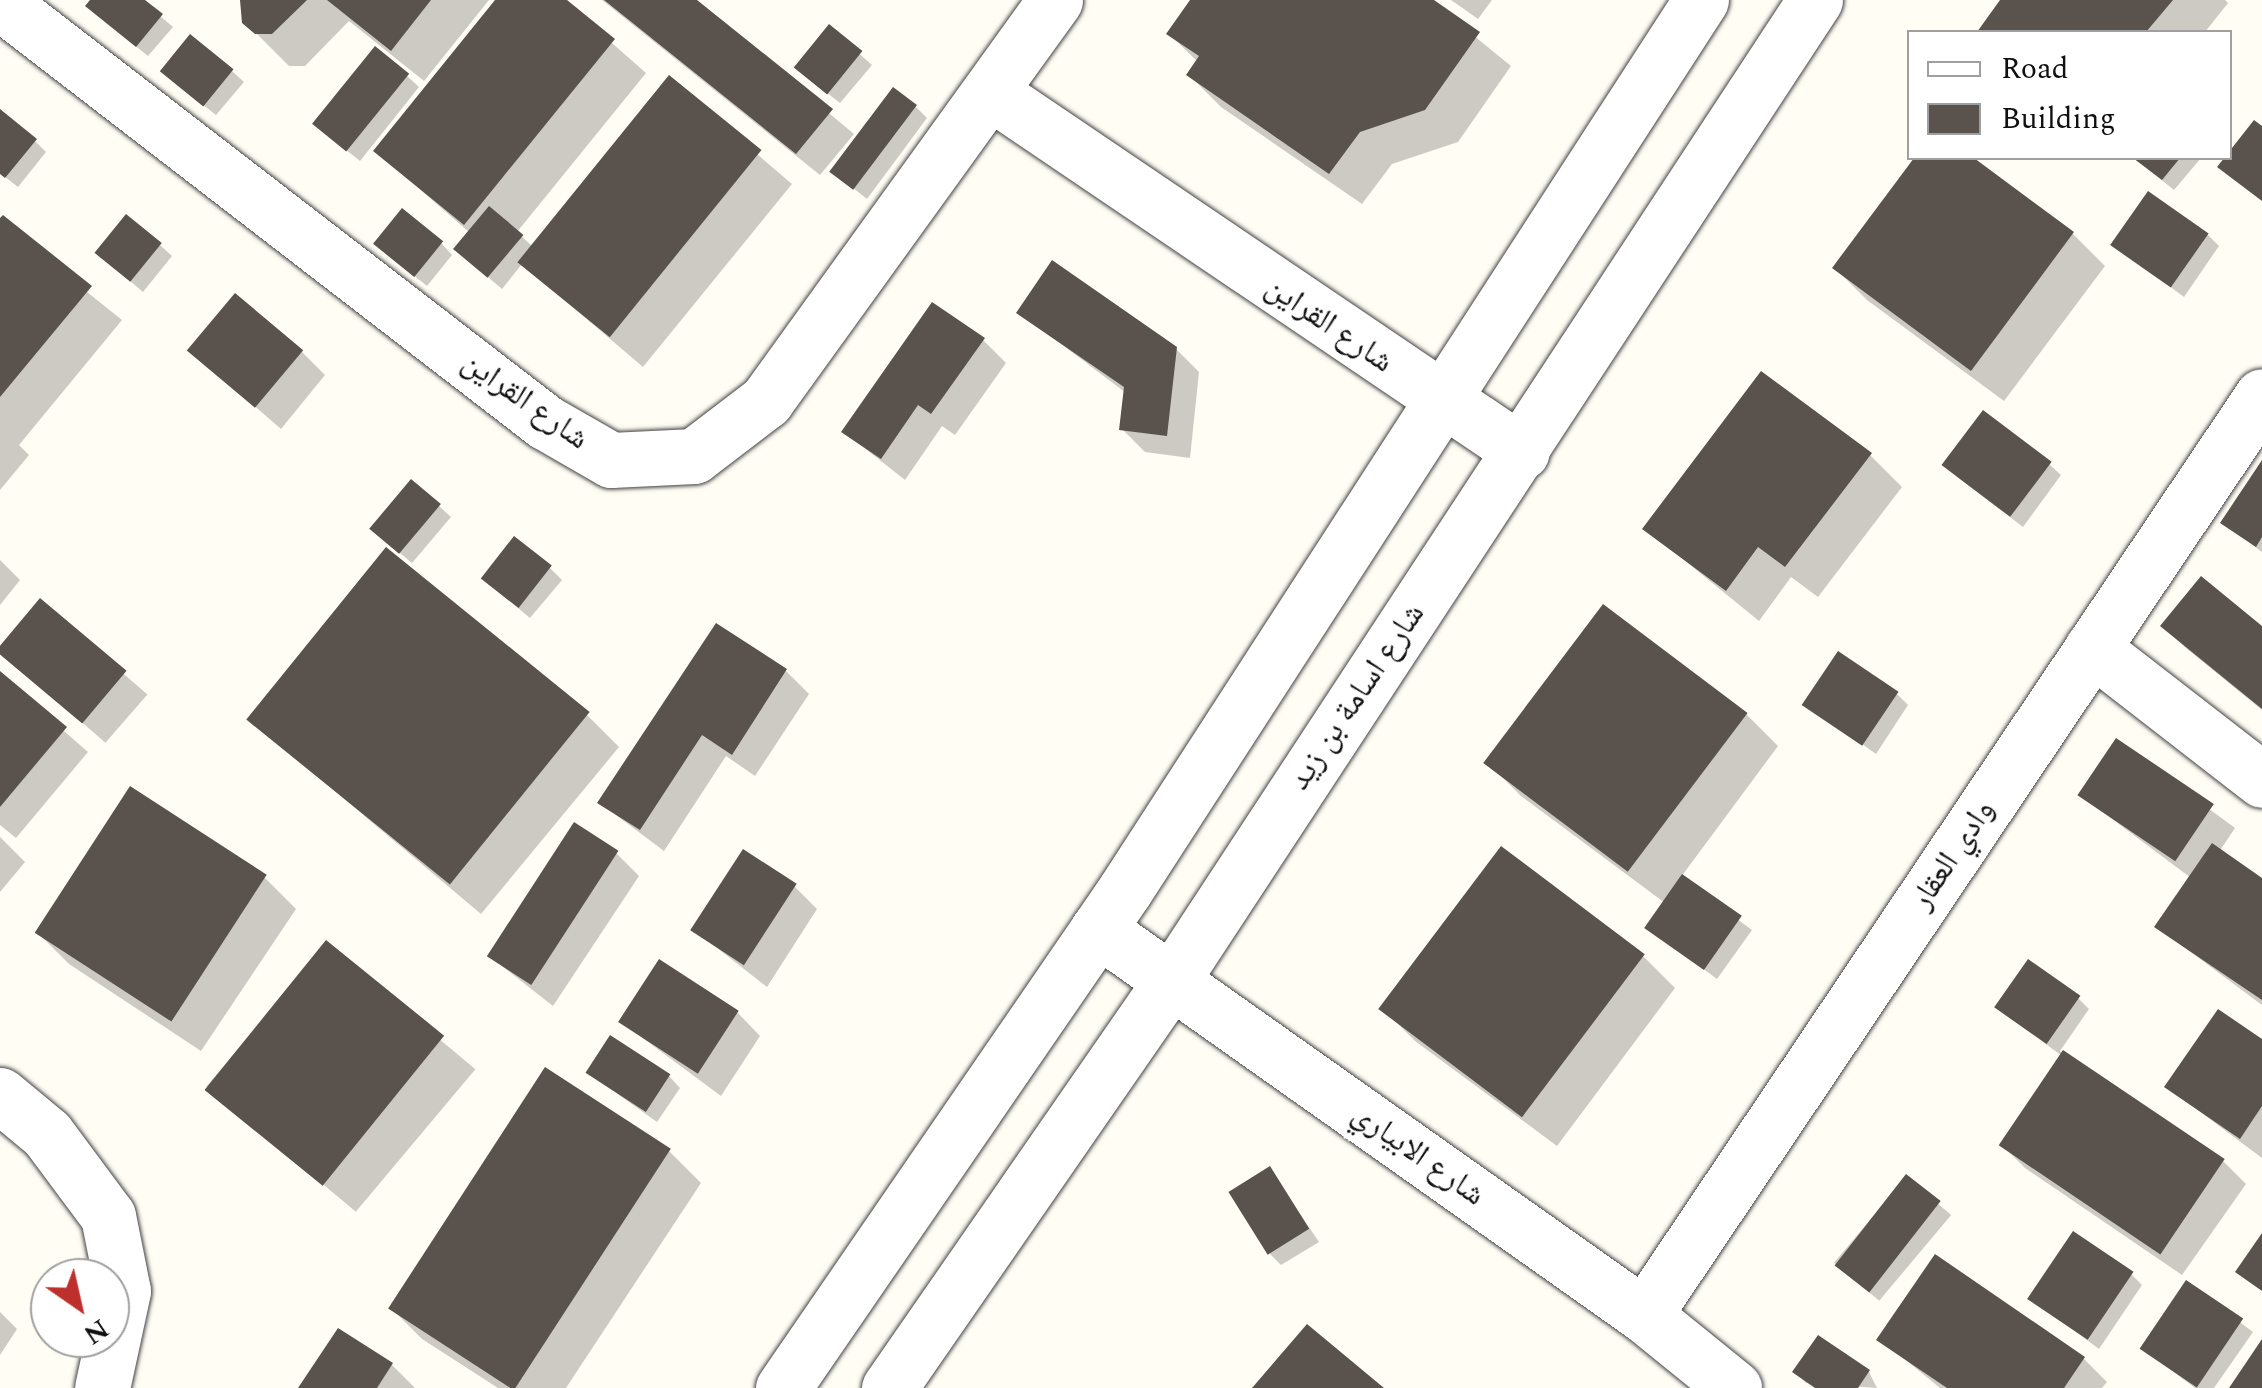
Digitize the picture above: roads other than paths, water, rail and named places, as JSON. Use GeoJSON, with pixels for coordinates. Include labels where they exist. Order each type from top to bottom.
{"type":"FeatureCollection","features":[{"type":"Feature","properties":{"kind":"street","name":"شارع القراين"},"geometry":{"type":"LineString","coordinates":[[0,2],[546,422],[612,460],[694,456],[766,401],[1055,0]]}},
{"type":"Feature","properties":{"kind":"street"},"geometry":{"type":"LineString","coordinates":[[783,1388],[1098,928],[1701,0]]}},
{"type":"Feature","properties":{"kind":"street","name":"شارع اسامة بن زيد"},"geometry":{"type":"LineString","coordinates":[[889,1388],[1172,980],[1522,452],[1814,0]]}},
{"type":"Feature","properties":{"kind":"street","name":"شارع القراين"},"geometry":{"type":"LineString","coordinates":[[990,92],[1522,452]]}},
{"type":"Feature","properties":{"kind":"street","name":"وادي العقار"},"geometry":{"type":"LineString","coordinates":[[1644,1315],[2262,396]]}},
{"type":"Feature","properties":{"kind":"street"},"geometry":{"type":"LineString","coordinates":[[2092,648],[2262,780]]}},
{"type":"Feature","properties":{"kind":"street","name":"شارع الابياري"},"geometry":{"type":"LineString","coordinates":[[1098,928],[1644,1315],[1734,1388]]}},
{"type":"Feature","properties":{"kind":"street"},"geometry":{"type":"LineString","coordinates":[[0,1095],[47,1134],[108,1216],[124,1291],[102,1388]]}}]}
